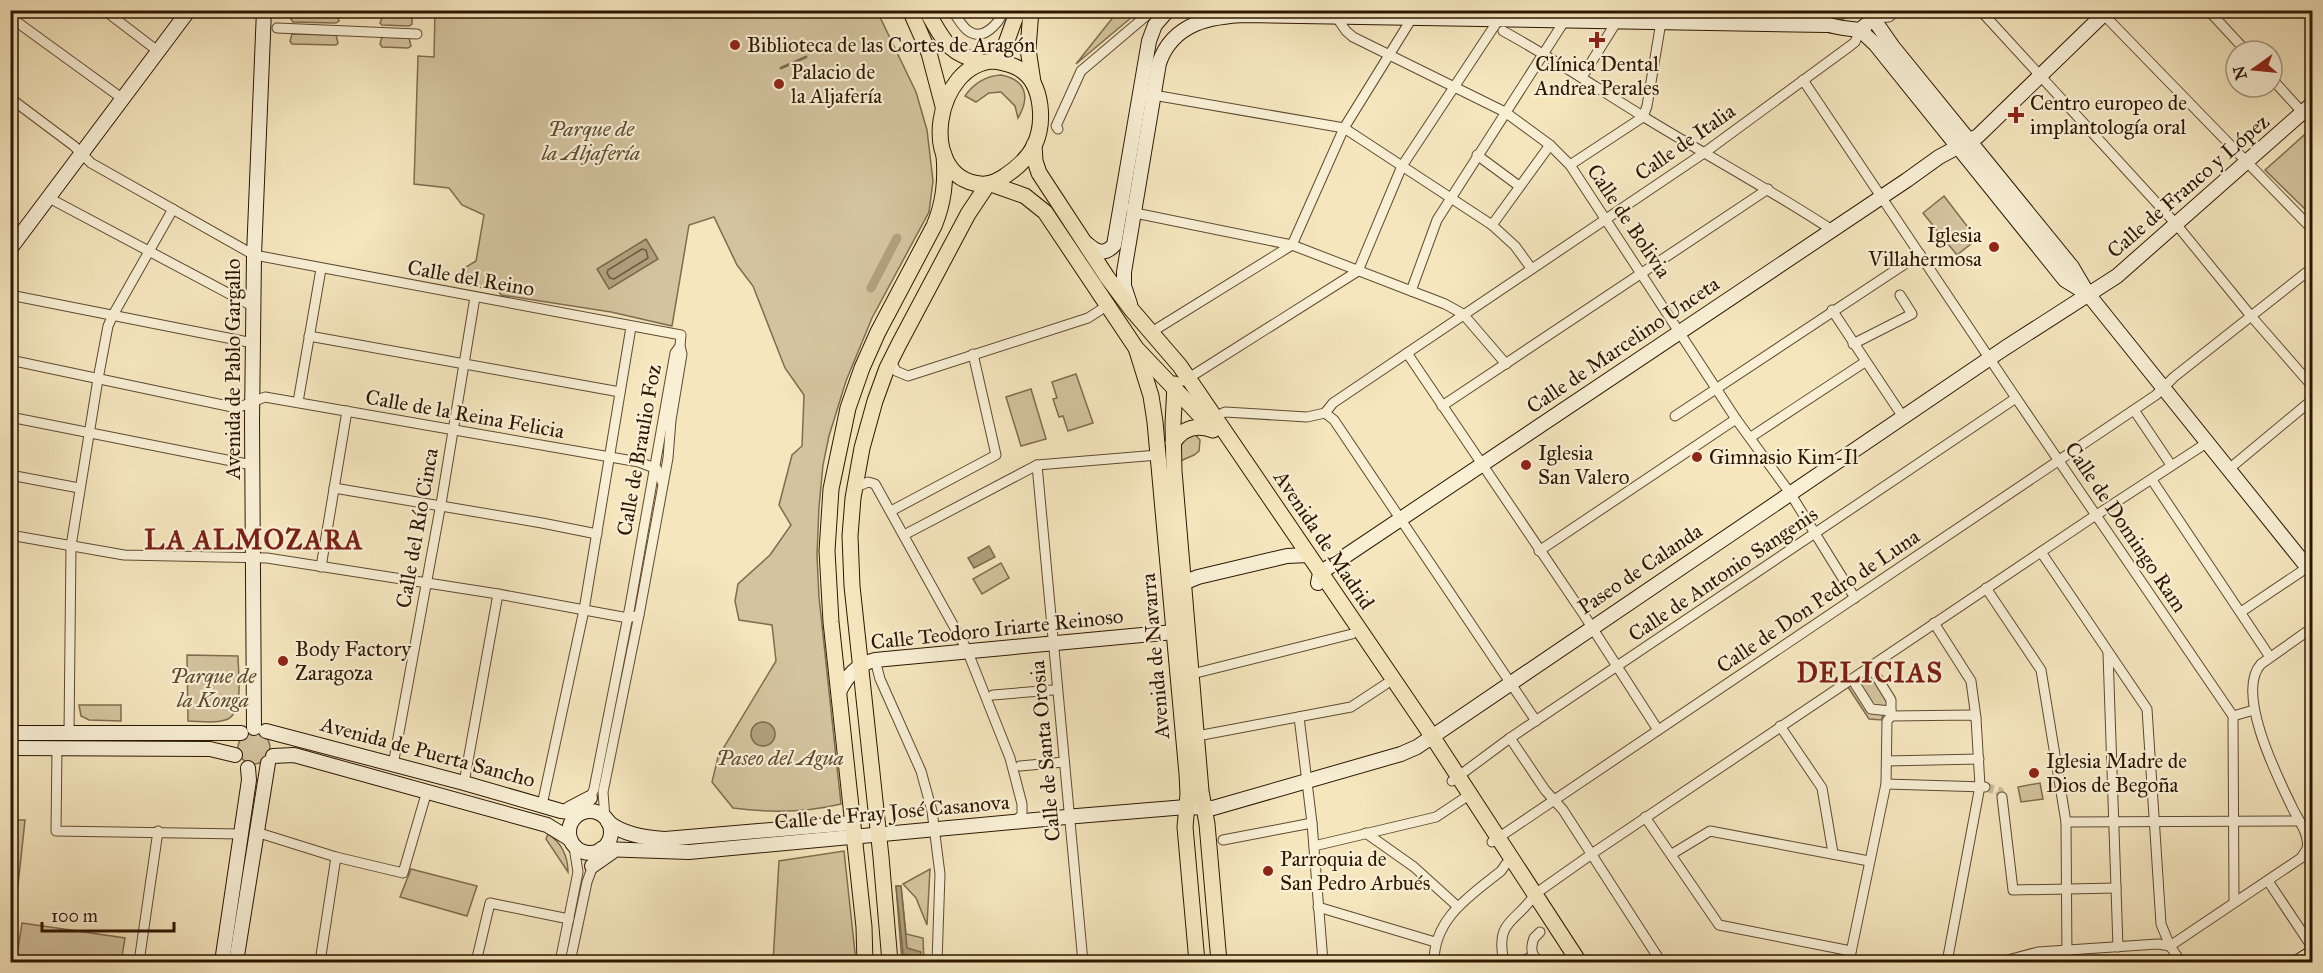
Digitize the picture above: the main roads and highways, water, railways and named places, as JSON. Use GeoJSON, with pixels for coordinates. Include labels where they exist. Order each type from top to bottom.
{"type":"FeatureCollection","features":[{"type":"Feature","properties":{"kind":"main road"},"geometry":{"type":"LineString","coordinates":[[910,10],[929,53],[943,106]]}},
{"type":"Feature","properties":{"kind":"main road"},"geometry":{"type":"LineString","coordinates":[[926,10],[952,49],[963,57],[1021,70],[1033,82]]}},
{"type":"Feature","properties":{"kind":"main road"},"geometry":{"type":"LineString","coordinates":[[865,963],[864,927],[831,622],[827,551],[831,489],[848,408],[862,368],[878,332],[938,217],[945,193],[944,155],[940,138],[943,106],[956,83],[966,72],[988,61],[1005,46],[1018,10]]}},
{"type":"Feature","properties":{"kind":"main road"},"geometry":{"type":"LineString","coordinates":[[890,963],[878,834],[868,663],[850,559],[854,488],[875,401],[891,362],[968,214],[989,184],[1015,168],[1034,145],[1038,133],[1040,110],[1028,49],[1031,10]]}},
{"type":"Feature","properties":{"kind":"main road","name":"Avenida de Madrid"},"geometry":{"type":"LineString","coordinates":[[1034,145],[1035,161],[1039,173],[1084,242],[1131,309],[1188,378],[1214,424],[1579,963]]}},
{"type":"Feature","properties":{"kind":"main road"},"geometry":{"type":"LineString","coordinates":[[944,155],[951,167],[960,175],[975,183],[989,184]]}},
{"type":"Feature","properties":{"kind":"main road","name":"Avenida de Madrid"},"geometry":{"type":"LineString","coordinates":[[989,184],[1025,196],[1045,212],[1137,348],[1214,424]]}},
{"type":"Feature","properties":{"kind":"main road","name":"Avenida de Navarra"},"geometry":{"type":"LineString","coordinates":[[1137,348],[1153,404],[1158,455],[1187,785],[1185,826],[1197,963]]}},
{"type":"Feature","properties":{"kind":"main road","name":"Avenida de Navarra"},"geometry":{"type":"LineString","coordinates":[[1165,350],[1172,366],[1176,389],[1173,443],[1197,736],[1219,963]]}},
{"type":"Feature","properties":{"kind":"main road"},"geometry":{"type":"LineString","coordinates":[[1173,443],[1180,434],[1190,429],[1214,424]]}},
{"type":"Feature","properties":{"kind":"main road","name":"Avenida de Madrid"},"geometry":{"type":"LineString","coordinates":[[1319,578],[1352,634],[1386,684],[1428,738]]}},
{"type":"Feature","properties":{"kind":"main road","name":"Avenida de Madrid"},"geometry":{"type":"LineString","coordinates":[[1454,778],[1463,799],[1495,840],[1506,864],[1533,898],[1562,962]]}},
{"type":"Feature","properties":{"kind":"water"},"geometry":{"type":"Polygon","coordinates":[[[646,239],[658,259],[609,289],[597,269],[646,239]]]}},
{"type":"Feature","properties":{"kind":"water"},"geometry":{"type":"Polygon","coordinates":[[[989,546],[995,557],[974,568],[968,558],[989,546]]]}},
{"type":"Feature","properties":{"kind":"water"},"geometry":{"type":"Polygon","coordinates":[[[763,722],[771,726],[775,734],[771,742],[763,746],[755,742],[751,734],[755,726],[763,722]]]}},
{"type":"Feature","properties":{"kind":"water"},"geometry":{"type":"Polygon","coordinates":[[[896,886],[901,886],[907,948],[921,952],[919,962],[914,962],[915,956],[903,954],[896,886]]]}},
{"type":"Feature","properties":{"kind":"waterway"},"geometry":{"type":"LineString","coordinates":[[781,68],[806,57]]}},
{"type":"Feature","properties":{"kind":"waterway"},"geometry":{"type":"LineString","coordinates":[[871,288],[897,238]]}},
{"type":"Feature","properties":{"kind":"tunnel"},"geometry":{"type":"LineString","coordinates":[[1985,787],[1999,791],[2002,797]]}},
{"type":"Feature","properties":{"kind":"place","name":"Clínica Dental Andrea Perales"},"geometry":{"type":"Point","coordinates":[1597,40]}},
{"type":"Feature","properties":{"kind":"place","name":"Biblioteca de las Cortes de Aragón"},"geometry":{"type":"Point","coordinates":[735,45]}},
{"type":"Feature","properties":{"kind":"place","name":"Palacio de la Aljafería"},"geometry":{"type":"Point","coordinates":[779,84]}},
{"type":"Feature","properties":{"kind":"place","name":"Centro europeo de implantología oral"},"geometry":{"type":"Point","coordinates":[2016,115]}},
{"type":"Feature","properties":{"kind":"place","name":"Iglesia Villahermosa"},"geometry":{"type":"Point","coordinates":[1994,247]}},
{"type":"Feature","properties":{"kind":"place","name":"Gimnasio Kim-Il"},"geometry":{"type":"Point","coordinates":[1697,457]}},
{"type":"Feature","properties":{"kind":"place","name":"Iglesia San Valero"},"geometry":{"type":"Point","coordinates":[1526,465]}},
{"type":"Feature","properties":{"kind":"place","name":"Body Factory Zaragoza"},"geometry":{"type":"Point","coordinates":[283,661]}},
{"type":"Feature","properties":{"kind":"place","name":"Iglesia Madre de Dios de Begoña"},"geometry":{"type":"Point","coordinates":[2034,773]}},
{"type":"Feature","properties":{"kind":"place","name":"Parroquia de San Pedro Arbués"},"geometry":{"type":"Point","coordinates":[1268,871]}},
{"type":"Feature","properties":{"kind":"district","name":"LA ALMOZARA"},"geometry":{"type":"Point","coordinates":[254,540]}},
{"type":"Feature","properties":{"kind":"district","name":"DELICIAS"},"geometry":{"type":"Point","coordinates":[1870,673]}},
{"type":"Feature","properties":{"kind":"park label","name":"Parque de la Aljafería"},"geometry":{"type":"Point","coordinates":[591,141]}},
{"type":"Feature","properties":{"kind":"park label","name":"Parque de la Konga"},"geometry":{"type":"Point","coordinates":[213,688]}},
{"type":"Feature","properties":{"kind":"park label","name":"Paseo del Agua"},"geometry":{"type":"Point","coordinates":[780,758]}}]}
